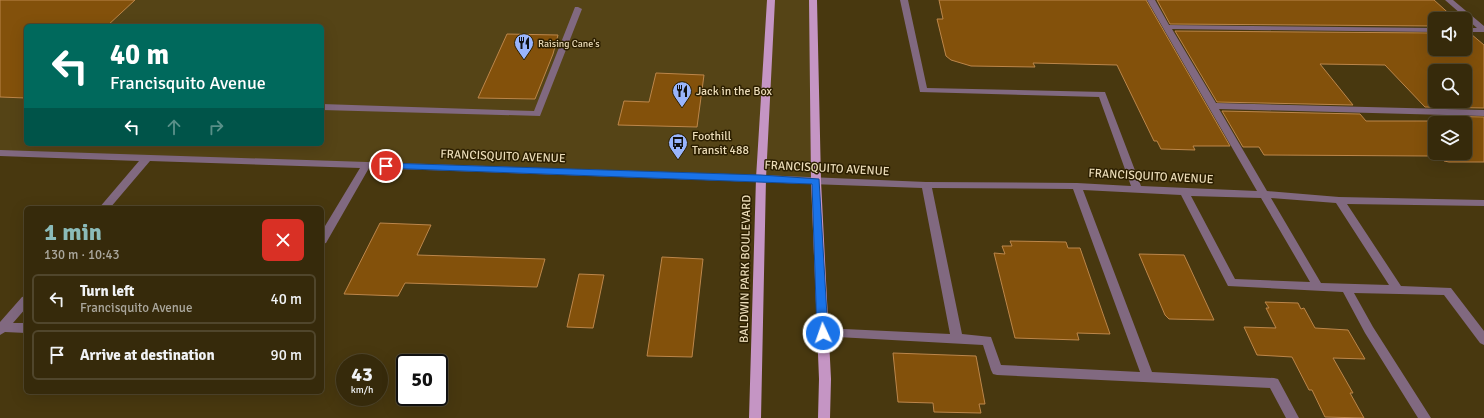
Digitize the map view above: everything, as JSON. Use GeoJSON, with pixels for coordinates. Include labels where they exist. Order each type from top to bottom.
{"type":"FeatureCollection","features":[{"type":"Feature","properties":{"kind":"main road","name":"BALDWIN PARK BOULEVARD"},"geometry":{"type":"LineString","coordinates":[[755,418],[761,178],[771,0]]}},
{"type":"Feature","properties":{"kind":"main road"},"geometry":{"type":"LineString","coordinates":[[813,0],[816,181],[825,379],[824,418]]}},
{"type":"Feature","properties":{"kind":"street"},"geometry":{"type":"LineString","coordinates":[[904,0],[922,90],[1102,94],[1137,189]]}},
{"type":"Feature","properties":{"kind":"street"},"geometry":{"type":"LineString","coordinates":[[1151,0],[1318,287]]}},
{"type":"Feature","properties":{"kind":"street"},"geometry":{"type":"LineString","coordinates":[[1449,0],[1484,30]]}},
{"type":"Feature","properties":{"kind":"street"},"geometry":{"type":"LineString","coordinates":[[324,107],[537,114],[578,9]]}},
{"type":"Feature","properties":{"kind":"street"},"geometry":{"type":"LineString","coordinates":[[1167,27],[1428,30]]}},
{"type":"Feature","properties":{"kind":"street"},"geometry":{"type":"LineString","coordinates":[[1472,30],[1484,30]]}},
{"type":"Feature","properties":{"kind":"street"},"geometry":{"type":"LineString","coordinates":[[1213,106],[1484,113]]}},
{"type":"Feature","properties":{"kind":"street","name":"FRANCISQUITO AVENUE"},"geometry":{"type":"LineString","coordinates":[[0,153],[761,178],[926,185],[1077,186],[1184,192],[1264,194],[1340,200],[1484,203]]}},
{"type":"Feature","properties":{"kind":"street"},"geometry":{"type":"LineString","coordinates":[[106,206],[147,158]]}},
{"type":"Feature","properties":{"kind":"street"},"geometry":{"type":"LineString","coordinates":[[324,237],[366,165]]}},
{"type":"Feature","properties":{"kind":"street"},"geometry":{"type":"LineString","coordinates":[[926,185],[957,339]]}},
{"type":"Feature","properties":{"kind":"street"},"geometry":{"type":"LineString","coordinates":[[1077,186],[1148,377]]}},
{"type":"Feature","properties":{"kind":"street"},"geometry":{"type":"LineString","coordinates":[[1184,192],[1232,283],[1447,291],[1484,340]]}},
{"type":"Feature","properties":{"kind":"street"},"geometry":{"type":"LineString","coordinates":[[1340,200],[1398,290]]}},
{"type":"Feature","properties":{"kind":"street"},"geometry":{"type":"LineString","coordinates":[[1346,288],[1369,330],[1425,418]]}},
{"type":"Feature","properties":{"kind":"street"},"geometry":{"type":"LineString","coordinates":[[1,329],[24,302]]}},
{"type":"Feature","properties":{"kind":"street"},"geometry":{"type":"LineString","coordinates":[[1,329],[24,328]]}},
{"type":"Feature","properties":{"kind":"street"},"geometry":{"type":"LineString","coordinates":[[823,333],[987,340],[997,370],[1274,383],[1293,418]]}},
{"type":"Feature","properties":{"kind":"shaded area"},"geometry":{"type":"Polygon","coordinates":[[[0,0],[813,0],[816,181],[0,153],[0,0]]]}},
{"type":"Feature","properties":{"kind":"building"},"geometry":{"type":"Polygon","coordinates":[[[0,0],[135,0],[109,24],[24,24],[24,98],[0,97],[0,0]]]}},
{"type":"Feature","properties":{"kind":"building"},"geometry":{"type":"Polygon","coordinates":[[[939,0],[1146,0],[1230,146],[1193,146],[1195,150],[1161,149],[1157,141],[1154,141],[1117,65],[1033,63],[1035,67],[971,66],[951,60],[946,56],[937,19],[943,19],[939,0]]]}},
{"type":"Feature","properties":{"kind":"building"},"geometry":{"type":"Polygon","coordinates":[[[1157,0],[1434,0],[1447,12],[1428,12],[1428,26],[1170,24],[1157,0]]]}},
{"type":"Feature","properties":{"kind":"building"},"geometry":{"type":"Polygon","coordinates":[[[1175,31],[1428,33],[1428,56],[1472,56],[1472,35],[1484,45],[1484,108],[1472,108],[1472,64],[1428,64],[1428,107],[1425,107],[1385,65],[1320,64],[1353,105],[1217,102],[1175,31]]]}},
{"type":"Feature","properties":{"kind":"building"},"geometry":{"type":"Polygon","coordinates":[[[507,34],[558,35],[553,54],[535,99],[478,98],[507,34]]]}},
{"type":"Feature","properties":{"kind":"building"},"geometry":{"type":"Polygon","coordinates":[[[656,73],[704,75],[697,127],[618,125],[624,101],[649,102],[656,73]]]}},
{"type":"Feature","properties":{"kind":"building"},"geometry":{"type":"Polygon","coordinates":[[[1222,111],[1360,114],[1366,121],[1428,121],[1428,156],[1264,155],[1259,147],[1243,147],[1222,111]]]}},
{"type":"Feature","properties":{"kind":"building"},"geometry":{"type":"Polygon","coordinates":[[[1472,117],[1484,117],[1484,162],[1443,160],[1472,160],[1472,117]]]}},
{"type":"Feature","properties":{"kind":"building"},"geometry":{"type":"Polygon","coordinates":[[[380,223],[431,225],[417,255],[545,259],[537,287],[405,283],[398,296],[344,294],[380,223]]]}},
{"type":"Feature","properties":{"kind":"building"},"geometry":{"type":"Polygon","coordinates":[[[1010,241],[1066,242],[1068,248],[1080,248],[1110,334],[1077,333],[1079,340],[1015,338],[994,253],[1005,254],[1002,246],[1012,246],[1010,241]]]}},
{"type":"Feature","properties":{"kind":"building"},"geometry":{"type":"Polygon","coordinates":[[[1139,254],[1184,255],[1214,320],[1169,319],[1165,315],[1139,254]]]}},
{"type":"Feature","properties":{"kind":"building"},"geometry":{"type":"Polygon","coordinates":[[[662,257],[703,259],[692,357],[647,356],[662,257]]]}},
{"type":"Feature","properties":{"kind":"building"},"geometry":{"type":"Polygon","coordinates":[[[579,274],[604,275],[593,328],[567,327],[579,274]]]}},
{"type":"Feature","properties":{"kind":"building"},"geometry":{"type":"Polygon","coordinates":[[[1265,302],[1298,303],[1301,309],[1304,308],[1315,328],[1348,330],[1365,359],[1333,358],[1353,393],[1350,393],[1364,418],[1325,417],[1312,390],[1309,390],[1292,357],[1257,355],[1244,327],[1276,328],[1266,308],[1269,308],[1265,302]]]}},
{"type":"Feature","properties":{"kind":"building"},"geometry":{"type":"Polygon","coordinates":[[[893,353],[976,356],[985,404],[979,404],[981,413],[934,412],[933,403],[898,402],[893,353]]]}},
{"type":"Feature","properties":{"kind":"place","name":"Raising Cane's"},"geometry":{"type":"Point","coordinates":[524,60]}},
{"type":"Feature","properties":{"kind":"place","name":"Jack in the Box"},"geometry":{"type":"Point","coordinates":[682,108]}},
{"type":"Feature","properties":{"kind":"place","name":"Foothill Transit 488"},"geometry":{"type":"Point","coordinates":[678,160]}},
{"type":"Feature","properties":{"kind":"route"},"geometry":{"type":"LineString","coordinates":[[386,166],[600,172],[816,181],[823,333]]}}]}
